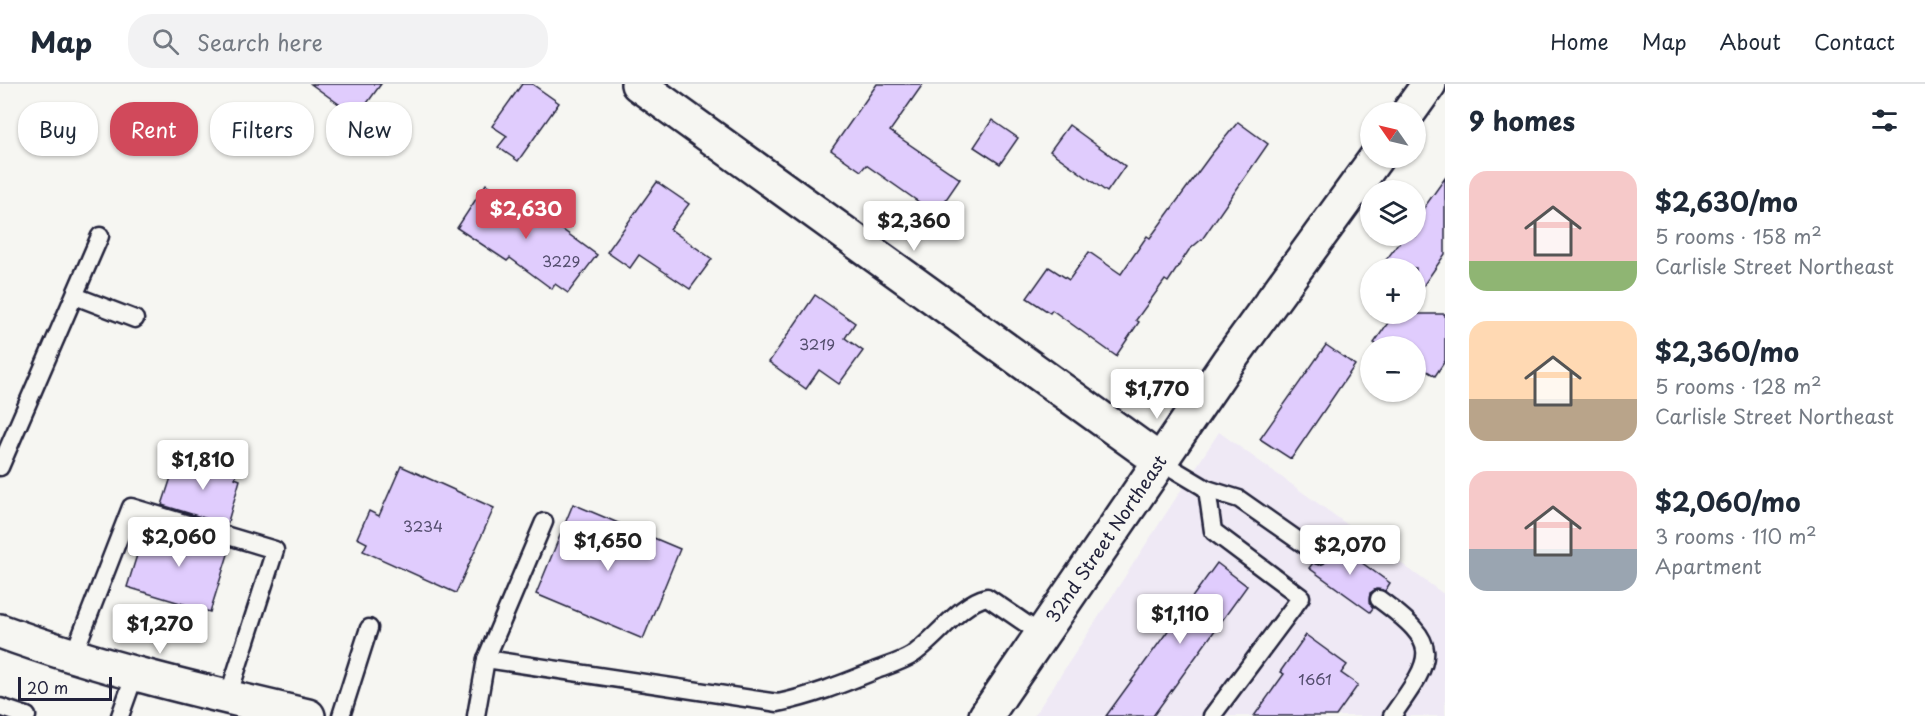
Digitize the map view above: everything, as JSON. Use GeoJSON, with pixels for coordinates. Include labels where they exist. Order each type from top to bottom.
{"type":"FeatureCollection","features":[{"type":"Feature","properties":{"kind":"main road"},"geometry":{"type":"LineString","coordinates":[[638,84],[1160,461]]}},
{"type":"Feature","properties":{"kind":"main road"},"geometry":{"type":"LineString","coordinates":[[1416,102],[1429,84]]}},
{"type":"Feature","properties":{"kind":"main road","name":"32nd Street Northeast"},"geometry":{"type":"LineString","coordinates":[[986,716],[1160,461],[1369,168]]}},
{"type":"Feature","properties":{"kind":"main road"},"geometry":{"type":"LineString","coordinates":[[0,631],[135,674],[303,715]]}},
{"type":"Feature","properties":{"kind":"lane"},"geometry":{"type":"LineString","coordinates":[[0,467],[100,236]]}},
{"type":"Feature","properties":{"kind":"lane"},"geometry":{"type":"LineString","coordinates":[[75,296],[135,319]]}},
{"type":"Feature","properties":{"kind":"lane"},"geometry":{"type":"LineString","coordinates":[[1160,461],[1207,489],[1239,499],[1318,555]]}},
{"type":"Feature","properties":{"kind":"lane"},"geometry":{"type":"LineString","coordinates":[[1207,489],[1213,531],[1301,597],[1212,716]]}},
{"type":"Feature","properties":{"kind":"lane"},"geometry":{"type":"LineString","coordinates":[[73,656],[131,507],[275,550],[228,698]]}},
{"type":"Feature","properties":{"kind":"lane"},"geometry":{"type":"LineString","coordinates":[[476,716],[486,659],[544,522]]}},
{"type":"Feature","properties":{"kind":"lane"},"geometry":{"type":"LineString","coordinates":[[486,659],[778,703],[811,697],[909,657],[933,640],[968,604],[979,599],[987,597],[1041,634]]}},
{"type":"Feature","properties":{"kind":"lane"},"geometry":{"type":"LineString","coordinates":[[1380,599],[1406,619],[1421,635],[1425,656],[1422,673],[1392,716]]}},
{"type":"Feature","properties":{"kind":"lane"},"geometry":{"type":"LineString","coordinates":[[341,716],[369,628]]}},
{"type":"Feature","properties":{"kind":"lane"},"geometry":{"type":"LineString","coordinates":[[120,716],[135,674]]}},
{"type":"Feature","properties":{"kind":"lane"},"geometry":{"type":"LineString","coordinates":[[0,707],[27,716]]}},
{"type":"Feature","properties":{"kind":"shaded area"},"geometry":{"type":"Polygon","coordinates":[[[1219,432],[1445,595],[1445,716],[1034,716],[1219,432]]]}},
{"type":"Feature","properties":{"kind":"building"},"geometry":{"type":"Polygon","coordinates":[[[311,84],[381,84],[368,102],[336,102],[311,84]]]}},
{"type":"Feature","properties":{"kind":"building"},"geometry":{"type":"Polygon","coordinates":[[[522,84],[532,84],[559,103],[518,161],[498,147],[507,136],[492,126],[522,84]]]}},
{"type":"Feature","properties":{"kind":"building"},"geometry":{"type":"Polygon","coordinates":[[[877,84],[923,84],[890,131],[960,179],[936,214],[866,165],[861,171],[831,150],[877,84]]]}},
{"type":"Feature","properties":{"kind":"building"},"geometry":{"type":"Polygon","coordinates":[[[992,120],[1018,138],[1000,164],[974,147],[992,120]]]}},
{"type":"Feature","properties":{"kind":"building"},"geometry":{"type":"Polygon","coordinates":[[[1238,122],[1268,144],[1203,238],[1189,250],[1168,282],[1165,280],[1136,320],[1139,322],[1116,356],[1052,310],[1050,313],[1027,298],[1049,267],[1069,280],[1089,252],[1121,274],[1147,236],[1150,238],[1238,122]]]}},
{"type":"Feature","properties":{"kind":"building"},"geometry":{"type":"Polygon","coordinates":[[[1069,125],[1125,166],[1107,192],[1050,151],[1069,125]]]}},
{"type":"Feature","properties":{"kind":"building"},"geometry":{"type":"Polygon","coordinates":[[[1445,178],[1445,254],[1426,282],[1426,258],[1388,258],[1396,246],[1426,246],[1426,205],[1445,178]]]}},
{"type":"Feature","properties":{"kind":"building"},"geometry":{"type":"Polygon","coordinates":[[[657,182],[689,204],[670,229],[712,259],[690,289],[639,255],[630,268],[607,252],[657,182]]]}},
{"type":"Feature","properties":{"kind":"building"},"geometry":{"type":"Polygon","coordinates":[[[486,184],[549,226],[552,222],[597,255],[568,293],[555,284],[552,289],[510,258],[507,261],[457,228],[486,184]]]}},
{"type":"Feature","properties":{"kind":"building"},"geometry":{"type":"Polygon","coordinates":[[[815,295],[855,323],[845,338],[863,351],[839,384],[819,370],[806,389],[769,362],[815,295]]]}},
{"type":"Feature","properties":{"kind":"building"},"geometry":{"type":"Polygon","coordinates":[[[1426,314],[1445,314],[1445,361],[1435,376],[1426,372],[1426,336],[1379,336],[1387,324],[1426,324],[1426,314]]]}},
{"type":"Feature","properties":{"kind":"building"},"geometry":{"type":"Polygon","coordinates":[[[1326,345],[1355,365],[1291,459],[1260,439],[1326,345]]]}},
{"type":"Feature","properties":{"kind":"building"},"geometry":{"type":"Polygon","coordinates":[[[176,462],[211,472],[215,462],[238,469],[235,478],[240,480],[227,525],[162,505],[176,462]]]}},
{"type":"Feature","properties":{"kind":"building"},"geometry":{"type":"Polygon","coordinates":[[[401,466],[494,508],[456,593],[363,551],[367,543],[357,538],[369,511],[379,516],[401,466]]]}},
{"type":"Feature","properties":{"kind":"building"},"geometry":{"type":"Polygon","coordinates":[[[573,504],[680,549],[643,639],[536,594],[573,504]]]}},
{"type":"Feature","properties":{"kind":"building"},"geometry":{"type":"Polygon","coordinates":[[[147,523],[230,548],[210,612],[127,587],[147,523]]]}},
{"type":"Feature","properties":{"kind":"building"},"geometry":{"type":"Polygon","coordinates":[[[1330,540],[1390,583],[1385,591],[1376,589],[1370,593],[1369,602],[1373,608],[1370,612],[1309,568],[1313,563],[1319,565],[1327,561],[1329,555],[1325,546],[1330,540]]]}},
{"type":"Feature","properties":{"kind":"building"},"geometry":{"type":"Polygon","coordinates":[[[1217,563],[1247,586],[1153,716],[1106,716],[1217,563]]]}},
{"type":"Feature","properties":{"kind":"building"},"geometry":{"type":"Polygon","coordinates":[[[1306,635],[1347,665],[1341,673],[1358,685],[1336,716],[1254,716],[1284,674],[1280,672],[1306,635]]]}}]}
